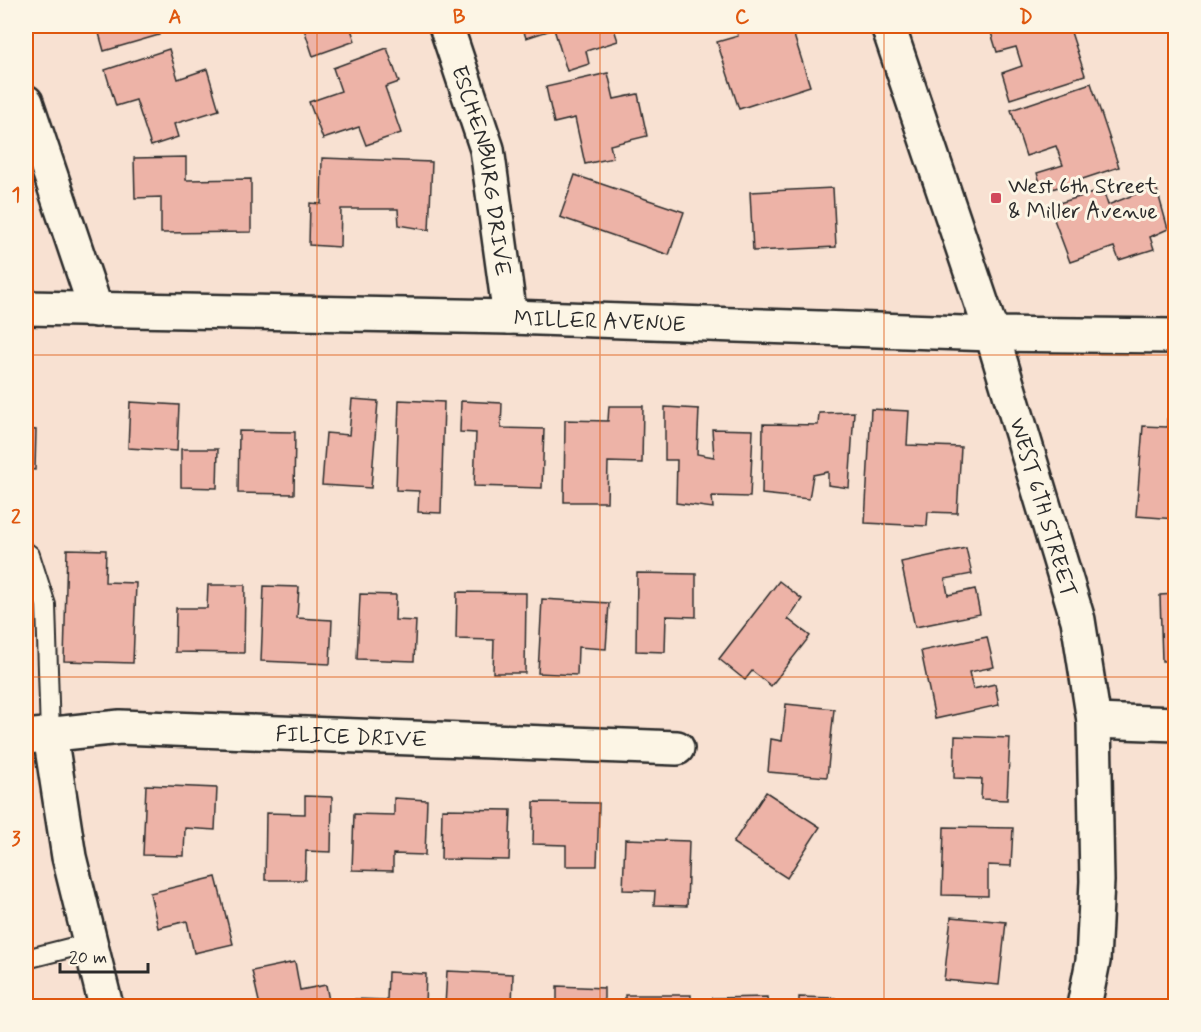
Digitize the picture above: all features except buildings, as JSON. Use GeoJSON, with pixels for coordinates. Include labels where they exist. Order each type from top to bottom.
{"type":"FeatureCollection","features":[{"type":"Feature","properties":{"kind":"street","name":"ESCHENBURG DRIVE"},"geometry":{"type":"LineString","coordinates":[[446,26],[487,150],[510,317]]}},
{"type":"Feature","properties":{"kind":"street","name":"WEST 6TH STREET"},"geometry":{"type":"LineString","coordinates":[[888,26],[992,334],[1078,620],[1094,721],[1097,881],[1093,961],[1084,1006]]}},
{"type":"Feature","properties":{"kind":"street"},"geometry":{"type":"LineString","coordinates":[[26,102],[96,310]]}},
{"type":"Feature","properties":{"kind":"street","name":"MILLER AVENUE"},"geometry":{"type":"LineString","coordinates":[[26,308],[510,317],[992,334],[1176,336]]}},
{"type":"Feature","properties":{"kind":"street"},"geometry":{"type":"LineString","coordinates":[[1094,721],[1176,724]]}},
{"type":"Feature","properties":{"kind":"street","name":"FILICE DRIVE"},"geometry":{"type":"LineString","coordinates":[[38,736],[120,727],[677,748]]}},
{"type":"Feature","properties":{"kind":"street"},"geometry":{"type":"LineString","coordinates":[[38,736],[106,1006]]}},
{"type":"Feature","properties":{"kind":"lane"},"geometry":{"type":"LineString","coordinates":[[26,552],[30,555],[46,605],[38,736]]}},
{"type":"Feature","properties":{"kind":"lane"},"geometry":{"type":"LineString","coordinates":[[26,959],[89,944]]}},
{"type":"Feature","properties":{"kind":"place","name":"West 6th Street & Miller Avenue"},"geometry":{"type":"Point","coordinates":[996,198]}}]}
